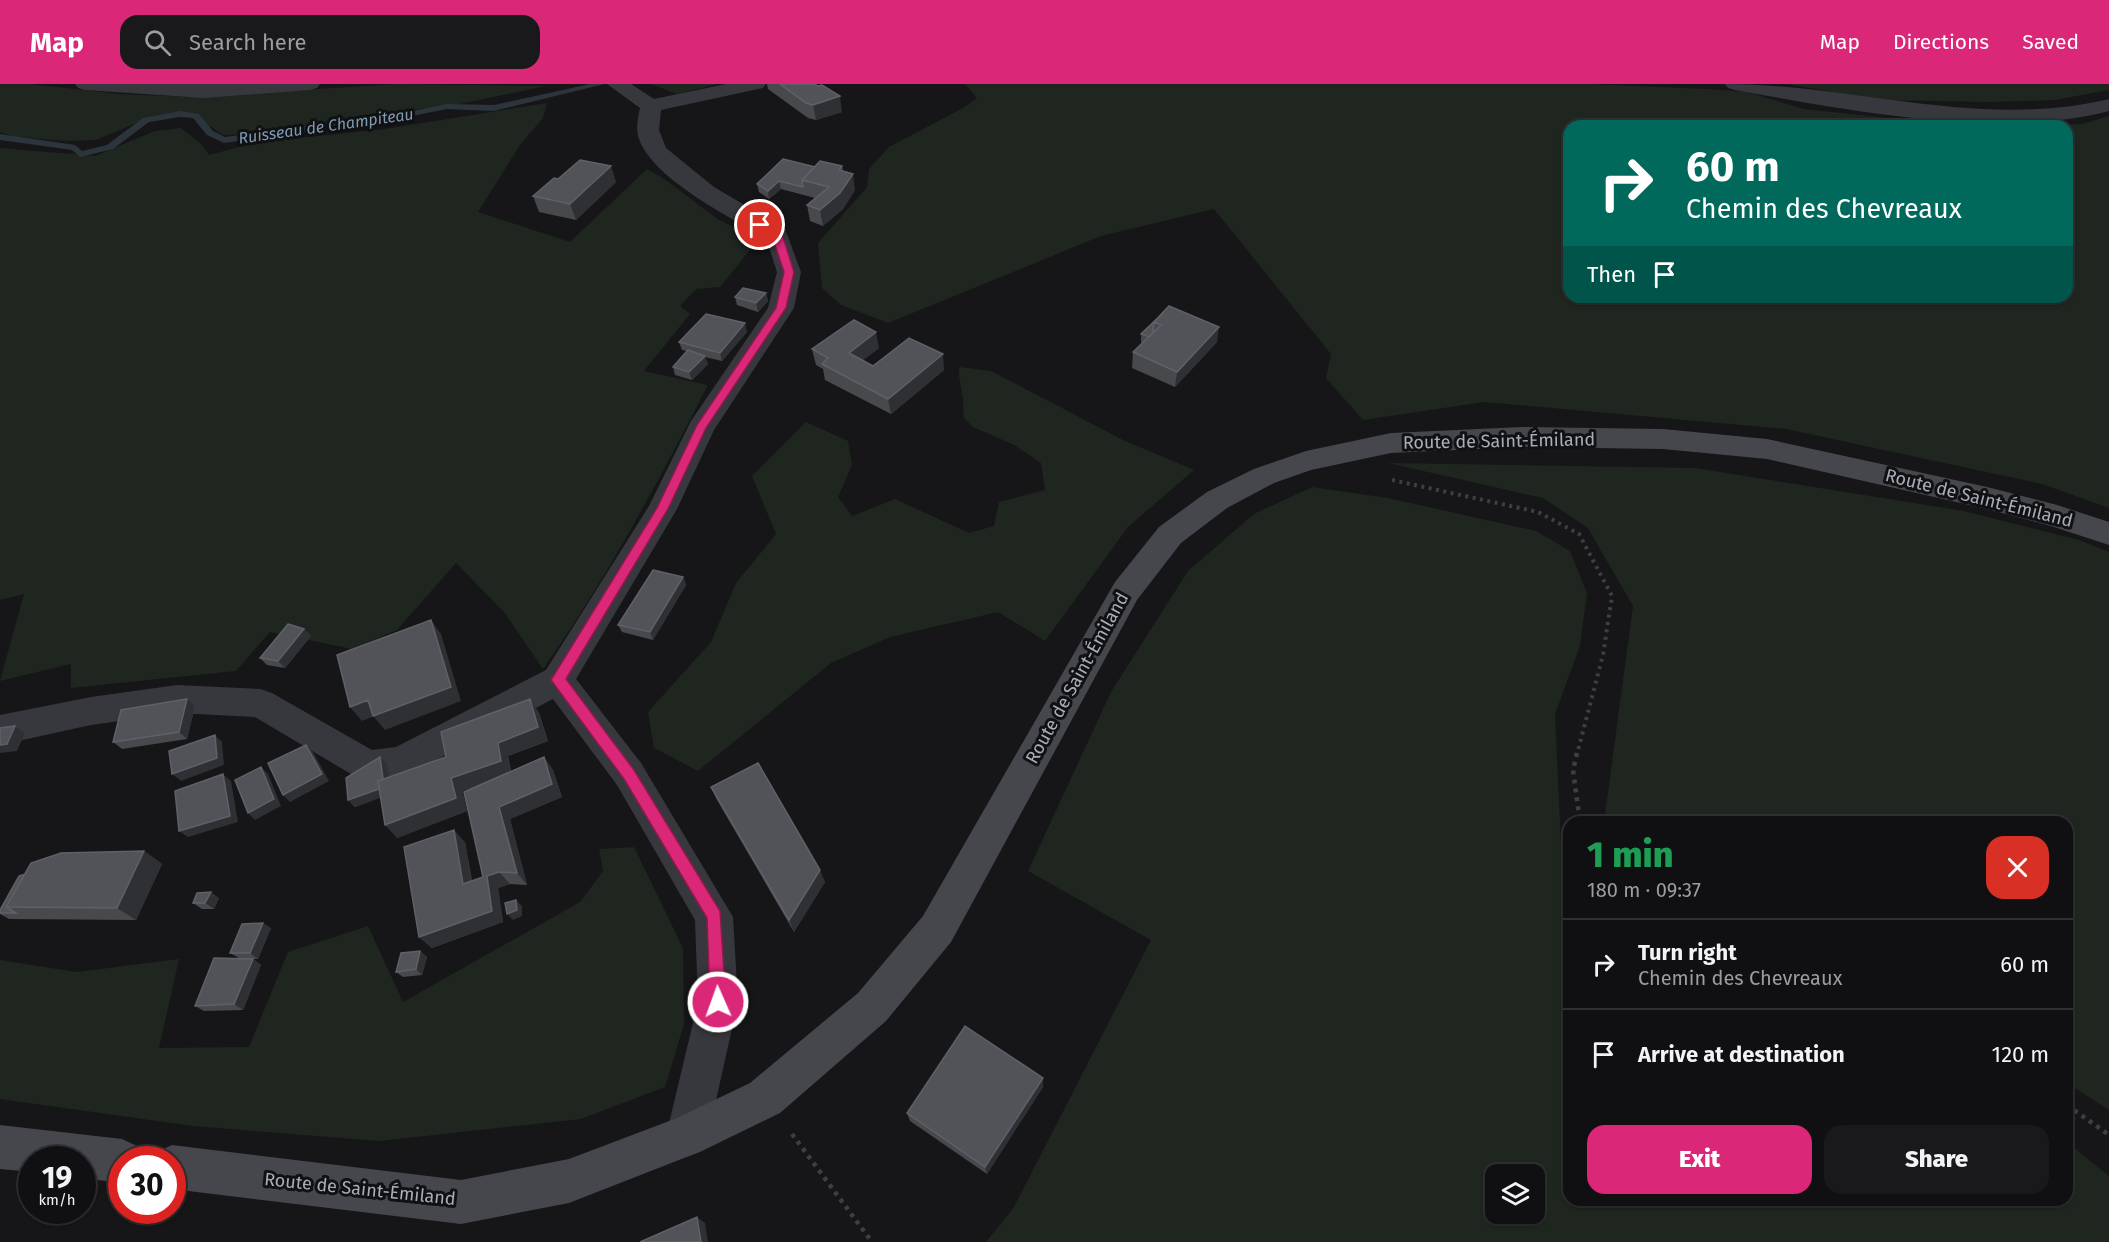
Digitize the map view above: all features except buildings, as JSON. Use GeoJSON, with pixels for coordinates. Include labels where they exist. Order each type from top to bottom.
{"type":"FeatureCollection","features":[{"type":"Feature","properties":{"kind":"main road","name":"Route de Saint-Émiland"},"geometry":{"type":"LineString","coordinates":[[186,1169],[461,1202],[569,1181],[687,1136],[765,1098],[872,1007],[937,929],[1126,591],[1170,535],[1217,500],[1264,476],[1306,461],[1391,443],[1522,437],[1663,439],[1767,448],[1865,469],[2057,516],[2109,534]]}},
{"type":"Feature","properties":{"kind":"main road"},"geometry":{"type":"LineString","coordinates":[[0,1147],[108,1159]]}},
{"type":"Feature","properties":{"kind":"street"},"geometry":{"type":"LineString","coordinates":[[84,84],[146,90],[204,92],[310,84]]}},
{"type":"Feature","properties":{"kind":"street"},"geometry":{"type":"LineString","coordinates":[[621,85],[651,106],[756,84]]}},
{"type":"Feature","properties":{"kind":"street"},"geometry":{"type":"LineString","coordinates":[[1735,84],[1889,110],[2005,117],[2090,111],[2109,105]]}},
{"type":"Feature","properties":{"kind":"street"},"geometry":{"type":"LineString","coordinates":[[0,730],[91,711],[177,699],[260,703],[368,766],[401,761],[558,680],[662,509],[701,428],[781,308],[789,272],[777,234],[677,173],[650,140],[648,116],[651,106]]}},
{"type":"Feature","properties":{"kind":"street"},"geometry":{"type":"LineString","coordinates":[[558,680],[629,774],[714,916],[718,1002],[687,1136]]}},
{"type":"Feature","properties":{"kind":"path"},"geometry":{"type":"LineString","coordinates":[[1388,479],[1538,512],[1579,534],[1612,596],[1603,655],[1573,770],[1579,816]]}},
{"type":"Feature","properties":{"kind":"path"},"geometry":{"type":"LineString","coordinates":[[765,1098],[872,1242]]}},
{"type":"Feature","properties":{"kind":"path"},"geometry":{"type":"LineString","coordinates":[[2073,1109],[2109,1135]]}},
{"type":"Feature","properties":{"kind":"shaded area"},"geometry":{"type":"Polygon","coordinates":[[[0,84],[30,84],[120,94],[192,97],[397,84],[546,86],[460,104],[360,116],[270,133],[223,135],[198,118],[182,115],[153,116],[96,140],[64,141],[12,136],[0,132],[0,84]]]}},
{"type":"Feature","properties":{"kind":"shaded area"},"geometry":{"type":"Polygon","coordinates":[[[651,84],[718,84],[677,94],[651,84]]]}},
{"type":"Feature","properties":{"kind":"shaded area"},"geometry":{"type":"Polygon","coordinates":[[[965,84],[1589,84],[1748,92],[1803,109],[1908,120],[1563,120],[1563,303],[2073,303],[2073,124],[2109,116],[2109,508],[2042,484],[1786,429],[1484,402],[1363,420],[1326,378],[1331,354],[1214,209],[1101,236],[888,323],[841,305],[822,288],[818,243],[867,187],[869,169],[889,147],[963,108],[977,98],[965,84]]]}},
{"type":"Feature","properties":{"kind":"shaded area"},"geometry":{"type":"Polygon","coordinates":[[[1787,84],[2109,84],[2109,90],[2055,100],[1990,102],[1879,100],[1787,84]]]}},
{"type":"Feature","properties":{"kind":"shaded area"},"geometry":{"type":"Polygon","coordinates":[[[547,103],[543,118],[520,145],[478,212],[570,242],[647,169],[663,178],[719,220],[759,239],[720,287],[696,289],[680,306],[690,314],[644,371],[708,385],[610,566],[543,669],[504,612],[456,563],[397,630],[352,649],[270,632],[236,671],[71,688],[71,664],[0,681],[24,594],[0,600],[0,148],[95,156],[155,131],[181,128],[202,145],[209,155],[258,142],[385,129],[547,103]]]}},
{"type":"Feature","properties":{"kind":"shaded area"},"geometry":{"type":"Polygon","coordinates":[[[959,367],[991,371],[1123,440],[1194,470],[1128,527],[1045,641],[998,612],[890,637],[831,663],[698,771],[654,748],[648,712],[711,642],[736,583],[776,534],[752,476],[806,422],[848,441],[852,465],[838,497],[852,516],[895,499],[969,533],[994,526],[999,502],[1045,490],[1041,463],[1014,445],[973,427],[963,417],[964,404],[959,367]]]}},
{"type":"Feature","properties":{"kind":"shaded area"},"geometry":{"type":"Polygon","coordinates":[[[1388,463],[1695,468],[1964,511],[2079,540],[2109,552],[2109,1110],[2073,1087],[2073,816],[1605,816],[1633,606],[1588,528],[1543,498],[1388,463]]]}},
{"type":"Feature","properties":{"kind":"shaded area"},"geometry":{"type":"Polygon","coordinates":[[[1312,487],[1388,498],[1536,531],[1570,551],[1587,593],[1580,646],[1555,714],[1563,887],[1563,1206],[2073,1206],[2073,1147],[2109,1176],[2109,1242],[986,1242],[1014,1207],[1151,940],[1028,871],[1111,692],[1188,571],[1254,514],[1312,487]]]}},
{"type":"Feature","properties":{"kind":"shaded area"},"geometry":{"type":"Polygon","coordinates":[[[634,847],[683,948],[684,1024],[665,1087],[581,1119],[379,1141],[193,1126],[0,1099],[0,960],[77,972],[179,959],[159,1048],[249,1047],[288,952],[368,926],[403,1002],[580,902],[603,871],[599,849],[634,847]]]}},
{"type":"Feature","properties":{"kind":"waterway","name":"Ruisseau de Champiteau"},"geometry":{"type":"LineString","coordinates":[[0,137],[75,148],[80,154],[110,147],[146,120],[180,114],[196,116],[210,133],[224,140],[412,114],[440,107],[494,108],[601,84]]}},
{"type":"Feature","properties":{"kind":"route"},"geometry":{"type":"LineString","coordinates":[[718,1002],[714,916],[629,774],[558,680],[662,509],[701,428],[781,308],[789,272],[777,234],[760,225]]}}]}
